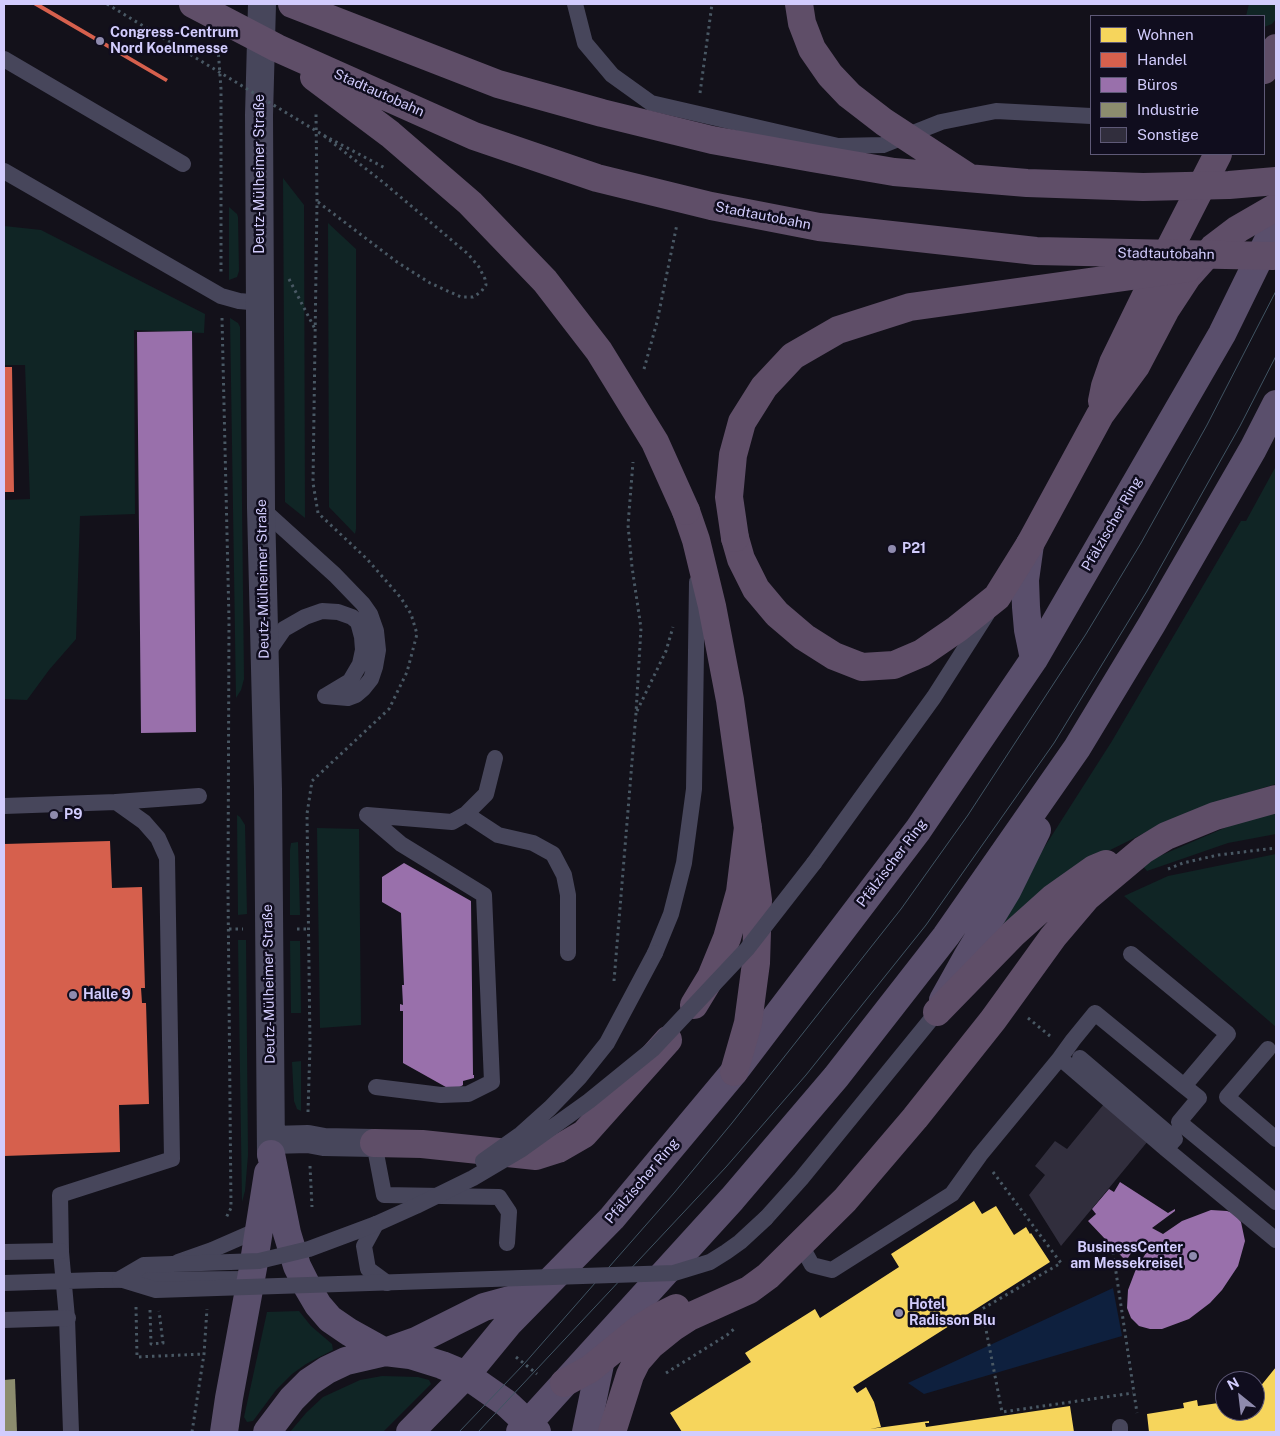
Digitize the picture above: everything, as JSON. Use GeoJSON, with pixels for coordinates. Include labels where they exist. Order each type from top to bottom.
{"type":"FeatureCollection","features":[{"type":"Feature","properties":{"kind":"highway"},"geometry":{"type":"LineString","coordinates":[[194,4],[278,48],[390,134],[470,203],[545,281],[599,350],[655,442],[686,511],[696,540],[712,606],[730,700],[758,900],[756,963],[748,1023],[734,1072]]}},
{"type":"Feature","properties":{"kind":"highway"},"geometry":{"type":"LineString","coordinates":[[292,4],[498,84],[602,113],[712,140],[812,158],[894,172],[1027,183],[1143,186],[1229,185],[1276,181]]}},
{"type":"Feature","properties":{"kind":"highway"},"geometry":{"type":"LineString","coordinates":[[799,4],[802,23],[812,49],[830,75],[849,95],[884,122],[971,179]]}},
{"type":"Feature","properties":{"kind":"highway","name":"Stadtautobahn"},"geometry":{"type":"LineString","coordinates":[[278,48],[474,136],[597,178],[711,206],[819,227],[1036,251],[1275,256]]}},
{"type":"Feature","properties":{"kind":"highway"},"geometry":{"type":"LineString","coordinates":[[1265,68],[1276,48]]}},
{"type":"Feature","properties":{"kind":"highway"},"geometry":{"type":"LineString","coordinates":[[1100,415],[1105,386],[1114,363],[1153,281],[1217,155]]}},
{"type":"Feature","properties":{"kind":"highway"},"geometry":{"type":"LineString","coordinates":[[1275,256],[910,307],[838,330],[793,356],[764,387],[742,422],[732,455],[729,497],[735,538],[741,559],[756,589],[777,614],[804,638],[827,651],[862,666],[894,665],[922,653],[957,629],[997,597],[1030,544],[1100,415],[1136,366],[1166,309],[1187,277],[1213,248],[1238,229],[1276,207]]}},
{"type":"Feature","properties":{"kind":"highway"},"geometry":{"type":"LineString","coordinates":[[612,1432],[630,1375],[637,1361],[651,1345],[689,1317],[749,1290],[768,1276],[845,1200],[915,1118],[993,1020],[1053,937],[1088,897],[1143,850],[1166,836],[1215,816],[1276,799]]}},
{"type":"Feature","properties":{"kind":"highway"},"geometry":{"type":"LineString","coordinates":[[374,1143],[422,1144],[536,1156],[558,1150],[584,1134],[682,1023],[711,978],[727,938],[740,892],[748,827]]}},
{"type":"Feature","properties":{"kind":"highway"},"geometry":{"type":"LineString","coordinates":[[937,1012],[1014,933],[1054,898],[1094,868],[1143,850]]}},
{"type":"Feature","properties":{"kind":"highway"},"geometry":{"type":"LineString","coordinates":[[564,1383],[603,1350],[619,1344],[660,1316],[793,1251]]}},
{"type":"Feature","properties":{"kind":"main road","name":"Pfälzischer Ring"},"geometry":{"type":"LineString","coordinates":[[410,1432],[466,1374],[508,1324],[612,1218],[734,1072],[918,830],[1034,658],[1222,334],[1276,224]]}},
{"type":"Feature","properties":{"kind":"main road"},"geometry":{"type":"LineString","coordinates":[[586,1432],[603,1350],[836,1077],[946,936],[1077,748],[1152,624],[1253,449],[1276,404]]}},
{"type":"Feature","properties":{"kind":"main road"},"geometry":{"type":"LineString","coordinates":[[1030,544],[1025,589],[1028,630],[1034,658]]}},
{"type":"Feature","properties":{"kind":"main road"},"geometry":{"type":"LineString","coordinates":[[937,1012],[967,957],[1007,891],[1077,748]]}},
{"type":"Feature","properties":{"kind":"main road"},"geometry":{"type":"LineString","coordinates":[[226,1429],[260,1229],[271,1147]]}},
{"type":"Feature","properties":{"kind":"main road"},"geometry":{"type":"LineString","coordinates":[[271,1147],[287,1234],[308,1288],[318,1305],[330,1319],[385,1352],[410,1355],[466,1374],[506,1402],[528,1429],[564,1383]]}},
{"type":"Feature","properties":{"kind":"main road"},"geometry":{"type":"LineString","coordinates":[[267,1432],[292,1399],[309,1382],[327,1370],[346,1361],[385,1352],[416,1341],[484,1307],[539,1292]]}},
{"type":"Feature","properties":{"kind":"street","name":"Deutz-Mülheimer Straße"},"geometry":{"type":"LineString","coordinates":[[262,4],[260,115],[261,508],[268,789],[271,1147]]}},
{"type":"Feature","properties":{"kind":"street"},"geometry":{"type":"LineString","coordinates":[[271,1147],[308,1128],[324,1142],[374,1143]]}},
{"type":"Feature","properties":{"kind":"lane"},"geometry":{"type":"LineString","coordinates":[[575,4],[585,43],[612,76],[651,103],[838,146],[883,145],[941,122],[996,111],[1090,116]]}},
{"type":"Feature","properties":{"kind":"lane"},"geometry":{"type":"LineString","coordinates":[[4,59],[183,164]]}},
{"type":"Feature","properties":{"kind":"lane"},"geometry":{"type":"LineString","coordinates":[[4,171],[221,296],[239,301],[261,303]]}},
{"type":"Feature","properties":{"kind":"lane"},"geometry":{"type":"LineString","coordinates":[[261,508],[335,575],[363,604],[370,614],[376,631],[378,650],[371,679],[364,689],[348,698],[324,696],[350,681],[360,664],[363,650],[362,637],[358,622],[352,617],[338,612],[322,611],[305,617],[284,629],[265,656]]}},
{"type":"Feature","properties":{"kind":"lane"},"geometry":{"type":"LineString","coordinates":[[416,1206],[521,1134],[573,1084],[607,1043],[656,953],[671,914],[684,863],[694,789],[697,637],[696,540]]}},
{"type":"Feature","properties":{"kind":"lane"},"geometry":{"type":"LineString","coordinates":[[122,1279],[144,1265],[260,1261],[309,1249],[376,1224],[473,1178],[522,1149],[589,1102],[653,1049],[747,949],[814,863],[934,697],[997,597]]}},
{"type":"Feature","properties":{"kind":"lane"},"geometry":{"type":"LineString","coordinates":[[376,1087],[441,1095],[468,1094],[492,1082],[484,895],[400,844],[366,815],[452,822],[466,814],[486,794],[494,758]]}},
{"type":"Feature","properties":{"kind":"lane"},"geometry":{"type":"LineString","coordinates":[[4,806],[116,802],[200,796]]}},
{"type":"Feature","properties":{"kind":"lane"},"geometry":{"type":"LineString","coordinates":[[71,1432],[68,1318],[61,1252],[60,1195],[172,1159],[167,858],[158,838],[144,822],[116,802]]}},
{"type":"Feature","properties":{"kind":"lane"},"geometry":{"type":"LineString","coordinates":[[466,814],[498,835],[533,843],[553,854],[564,875],[568,895],[568,954]]}},
{"type":"Feature","properties":{"kind":"lane"},"geometry":{"type":"LineString","coordinates":[[1131,954],[1228,1034],[1184,1086]]}},
{"type":"Feature","properties":{"kind":"lane"},"geometry":{"type":"LineString","coordinates":[[122,1279],[156,1290],[674,1273],[710,1262],[740,1242],[766,1218],[801,1179],[937,1012]]}},
{"type":"Feature","properties":{"kind":"lane"},"geometry":{"type":"LineString","coordinates":[[793,1251],[812,1265],[832,1270],[952,1194],[980,1155],[1095,1013],[1199,1098],[1179,1122],[1276,1202]]}},
{"type":"Feature","properties":{"kind":"lane"},"geometry":{"type":"LineString","coordinates":[[1268,1049],[1227,1097],[1276,1139]]}},
{"type":"Feature","properties":{"kind":"lane"},"geometry":{"type":"LineString","coordinates":[[1060,1058],[1276,1240]]}},
{"type":"Feature","properties":{"kind":"lane"},"geometry":{"type":"LineString","coordinates":[[1080,1058],[1175,1139],[1166,1149]]}},
{"type":"Feature","properties":{"kind":"lane"},"geometry":{"type":"LineString","coordinates":[[374,1143],[384,1195],[499,1197],[509,1212],[506,1243]]}},
{"type":"Feature","properties":{"kind":"lane"},"geometry":{"type":"LineString","coordinates":[[376,1224],[364,1246],[368,1269],[387,1283]]}},
{"type":"Feature","properties":{"kind":"lane"},"geometry":{"type":"LineString","coordinates":[[122,1279],[212,1250],[260,1229]]}},
{"type":"Feature","properties":{"kind":"lane"},"geometry":{"type":"LineString","coordinates":[[4,1253],[61,1252]]}},
{"type":"Feature","properties":{"kind":"lane"},"geometry":{"type":"LineString","coordinates":[[4,1283],[65,1285],[122,1279],[251,1279]]}},
{"type":"Feature","properties":{"kind":"lane"},"geometry":{"type":"LineString","coordinates":[[4,1320],[68,1318]]}},
{"type":"Feature","properties":{"kind":"path"},"geometry":{"type":"LineString","coordinates":[[107,4],[230,80],[323,135],[389,171]]}},
{"type":"Feature","properties":{"kind":"path"},"geometry":{"type":"LineString","coordinates":[[697,115],[712,4]]}},
{"type":"Feature","properties":{"kind":"path"},"geometry":{"type":"LineString","coordinates":[[212,1250],[231,1208],[228,890],[229,620],[221,296],[221,89],[218,42]]}},
{"type":"Feature","properties":{"kind":"path"},"geometry":{"type":"LineString","coordinates":[[315,329],[316,107]]}},
{"type":"Feature","properties":{"kind":"path"},"geometry":{"type":"LineString","coordinates":[[317,201],[397,262],[430,283],[461,297],[473,297],[481,292],[486,285],[485,278],[468,254],[323,135]]}},
{"type":"Feature","properties":{"kind":"path"},"geometry":{"type":"LineString","coordinates":[[643,373],[657,322],[678,219]]}},
{"type":"Feature","properties":{"kind":"path"},"geometry":{"type":"LineString","coordinates":[[614,982],[641,628],[628,525],[634,456]]}},
{"type":"Feature","properties":{"kind":"path"},"geometry":{"type":"LineString","coordinates":[[636,713],[666,651],[674,623]]}},
{"type":"Feature","properties":{"kind":"path"},"geometry":{"type":"LineString","coordinates":[[307,814],[310,1044],[308,1128],[312,1215]]}},
{"type":"Feature","properties":{"kind":"path"},"geometry":{"type":"LineString","coordinates":[[980,1155],[1061,1263],[982,1309],[1002,1412],[1133,1392],[1113,1252]]}},
{"type":"Feature","properties":{"kind":"path"},"geometry":{"type":"LineString","coordinates":[[192,1432],[204,1354],[210,1279]]}},
{"type":"Feature","properties":{"kind":"path"},"geometry":{"type":"LineString","coordinates":[[149,1307],[151,1344],[163,1343],[156,1290]]}},
{"type":"Feature","properties":{"kind":"path"},"geometry":{"type":"LineString","coordinates":[[143,1307],[136,1307],[136,1357],[204,1354]]}},
{"type":"Feature","properties":{"kind":"green space"},"geometry":{"type":"Polygon","coordinates":[[[1249,4],[1276,4],[1276,19],[1272,24],[1265,27],[1265,15],[1246,15],[1249,4]]]}},
{"type":"Feature","properties":{"kind":"green space"},"geometry":{"type":"Polygon","coordinates":[[[283,178],[304,205],[305,518],[285,502],[283,178]]]}},
{"type":"Feature","properties":{"kind":"green space"},"geometry":{"type":"Polygon","coordinates":[[[229,207],[238,217],[239,271],[237,277],[229,280],[229,207]]]}},
{"type":"Feature","properties":{"kind":"green space"},"geometry":{"type":"Polygon","coordinates":[[[328,223],[356,249],[355,534],[329,507],[328,223]]]}},
{"type":"Feature","properties":{"kind":"green space"},"geometry":{"type":"Polygon","coordinates":[[[4,226],[41,230],[205,314],[204,333],[134,330],[135,514],[80,516],[76,639],[49,670],[27,700],[4,699],[4,500],[30,499],[25,365],[4,365],[4,226]]]}},
{"type":"Feature","properties":{"kind":"green space"},"geometry":{"type":"Polygon","coordinates":[[[230,318],[238,323],[240,327],[244,679],[241,690],[236,698],[230,318]]]}},
{"type":"Feature","properties":{"kind":"green space"},"geometry":{"type":"Polygon","coordinates":[[[1276,466],[1276,784],[1207,805],[1169,821],[1096,857],[975,956],[1112,741],[1241,521],[1246,521],[1276,466]]]}},
{"type":"Feature","properties":{"kind":"green space"},"geometry":{"type":"Polygon","coordinates":[[[1276,812],[1276,834],[1228,843],[1147,871],[1141,864],[1236,823],[1276,812]]]}},
{"type":"Feature","properties":{"kind":"green space"},"geometry":{"type":"Polygon","coordinates":[[[237,815],[245,825],[247,914],[238,915],[237,815]]]}},
{"type":"Feature","properties":{"kind":"green space"},"geometry":{"type":"Polygon","coordinates":[[[317,828],[359,829],[361,1025],[320,1028],[317,828]]]}},
{"type":"Feature","properties":{"kind":"green space"},"geometry":{"type":"Polygon","coordinates":[[[298,842],[300,915],[290,915],[290,850],[291,843],[298,842]]]}},
{"type":"Feature","properties":{"kind":"green space"},"geometry":{"type":"Polygon","coordinates":[[[1276,854],[1276,1027],[1124,896],[1168,876],[1276,854]]]}},
{"type":"Feature","properties":{"kind":"green space"},"geometry":{"type":"Polygon","coordinates":[[[238,940],[246,940],[248,1155],[245,1191],[242,1202],[238,940]]]}},
{"type":"Feature","properties":{"kind":"green space"},"geometry":{"type":"Polygon","coordinates":[[[290,941],[300,941],[301,1013],[291,1013],[290,941]]]}},
{"type":"Feature","properties":{"kind":"green space"},"geometry":{"type":"Polygon","coordinates":[[[301,1061],[301,1111],[297,1109],[294,1101],[292,1062],[301,1061]]]}},
{"type":"Feature","properties":{"kind":"green space"},"geometry":{"type":"Polygon","coordinates":[[[299,1311],[311,1326],[332,1344],[333,1350],[306,1364],[292,1374],[276,1390],[253,1421],[247,1422],[244,1417],[267,1312],[299,1311]]]}},
{"type":"Feature","properties":{"kind":"green space"},"geometry":{"type":"Polygon","coordinates":[[[382,1376],[418,1377],[429,1380],[431,1384],[383,1432],[290,1432],[323,1397],[360,1380],[382,1376]]]}},
{"type":"Feature","properties":{"kind":"water"},"geometry":{"type":"Polygon","coordinates":[[[1113,1288],[1122,1336],[924,1394],[908,1383],[1113,1288]]]}},
{"type":"Feature","properties":{"kind":"building: Wohnen","name":"Hotel Radisson Blu"},"geometry":{"type":"Polygon","coordinates":[[[974,1201],[982,1214],[996,1206],[1014,1235],[1026,1227],[1050,1262],[853,1387],[857,1393],[866,1387],[874,1402],[881,1427],[870,1429],[929,1421],[929,1423],[925,1423],[926,1427],[1070,1406],[1074,1432],[682,1432],[670,1413],[751,1362],[745,1353],[815,1309],[820,1318],[899,1267],[891,1254],[974,1201]]]}},
{"type":"Feature","properties":{"kind":"building: Wohnen"},"geometry":{"type":"Polygon","coordinates":[[[1276,1367],[1276,1432],[1149,1432],[1147,1414],[1184,1408],[1183,1403],[1197,1400],[1198,1406],[1215,1403],[1215,1421],[1265,1421],[1265,1381],[1276,1367]]]}},
{"type":"Feature","properties":{"kind":"building: Handel","name":"Congress-Centrum Nord Koelnmesse"},"geometry":{"type":"Polygon","coordinates":[[[32,4],[40,4],[168,79],[166,82],[32,4]]]}},
{"type":"Feature","properties":{"kind":"building: Handel"},"geometry":{"type":"Polygon","coordinates":[[[4,367],[12,367],[14,492],[4,492],[4,367]]]}},
{"type":"Feature","properties":{"kind":"building: Handel","name":"Halle 9"},"geometry":{"type":"Polygon","coordinates":[[[110,841],[112,888],[142,887],[145,988],[141,988],[142,1003],[146,1003],[149,1104],[119,1105],[120,1152],[4,1156],[4,844],[110,841]]]}},
{"type":"Feature","properties":{"kind":"building: Büros"},"geometry":{"type":"Polygon","coordinates":[[[192,331],[196,732],[141,733],[137,332],[192,331]]]}},
{"type":"Feature","properties":{"kind":"building: Büros"},"geometry":{"type":"Polygon","coordinates":[[[404,863],[471,901],[474,1078],[463,1081],[463,1085],[453,1091],[403,1063],[403,1011],[400,1011],[400,1004],[403,1005],[402,985],[404,985],[401,913],[382,902],[382,877],[404,863]]]}},
{"type":"Feature","properties":{"kind":"building: Büros","name":"BusinessCenter am Messekreisel"},"geometry":{"type":"Polygon","coordinates":[[[1120,1182],[1168,1213],[1175,1209],[1175,1211],[1152,1228],[1163,1234],[1182,1221],[1211,1210],[1233,1213],[1241,1222],[1245,1241],[1238,1266],[1222,1290],[1210,1303],[1189,1319],[1162,1329],[1150,1329],[1139,1326],[1131,1318],[1127,1308],[1128,1290],[1136,1269],[1146,1253],[1137,1244],[1123,1264],[1125,1260],[1088,1221],[1096,1214],[1092,1209],[1109,1189],[1114,1192],[1120,1182]]]}},
{"type":"Feature","properties":{"kind":"building: Industrie"},"geometry":{"type":"Polygon","coordinates":[[[15,1379],[17,1432],[4,1432],[4,1380],[15,1379]]]}},
{"type":"Feature","properties":{"kind":"building: Sonstige"},"geometry":{"type":"Polygon","coordinates":[[[1104,1104],[1148,1141],[1061,1246],[1029,1195],[1045,1175],[1035,1166],[1055,1141],[1067,1149],[1104,1104]]]}},
{"type":"Feature","properties":{"kind":"tram line"},"geometry":{"type":"LineString","coordinates":[[459,1432],[524,1364],[674,1193],[732,1123],[901,909],[968,815],[1086,634],[1141,543],[1207,425],[1276,291]]}},
{"type":"Feature","properties":{"kind":"tram line"},"geometry":{"type":"LineString","coordinates":[[478,1432],[726,1167],[806,1075],[926,925],[1054,743],[1147,591],[1240,426],[1276,356]]}},
{"type":"Feature","properties":{"kind":"place","name":"Congress-Centrum Nord Koelnmesse"},"geometry":{"type":"Point","coordinates":[100,41]}},
{"type":"Feature","properties":{"kind":"place","name":"P21"},"geometry":{"type":"Point","coordinates":[892,549]}},
{"type":"Feature","properties":{"kind":"place","name":"P9"},"geometry":{"type":"Point","coordinates":[54,815]}},
{"type":"Feature","properties":{"kind":"place","name":"Halle 9"},"geometry":{"type":"Point","coordinates":[73,995]}},
{"type":"Feature","properties":{"kind":"place","name":"BusinessCenter am Messekreisel"},"geometry":{"type":"Point","coordinates":[1193,1256]}},
{"type":"Feature","properties":{"kind":"place","name":"Hotel Radisson Blu"},"geometry":{"type":"Point","coordinates":[899,1313]}}]}
